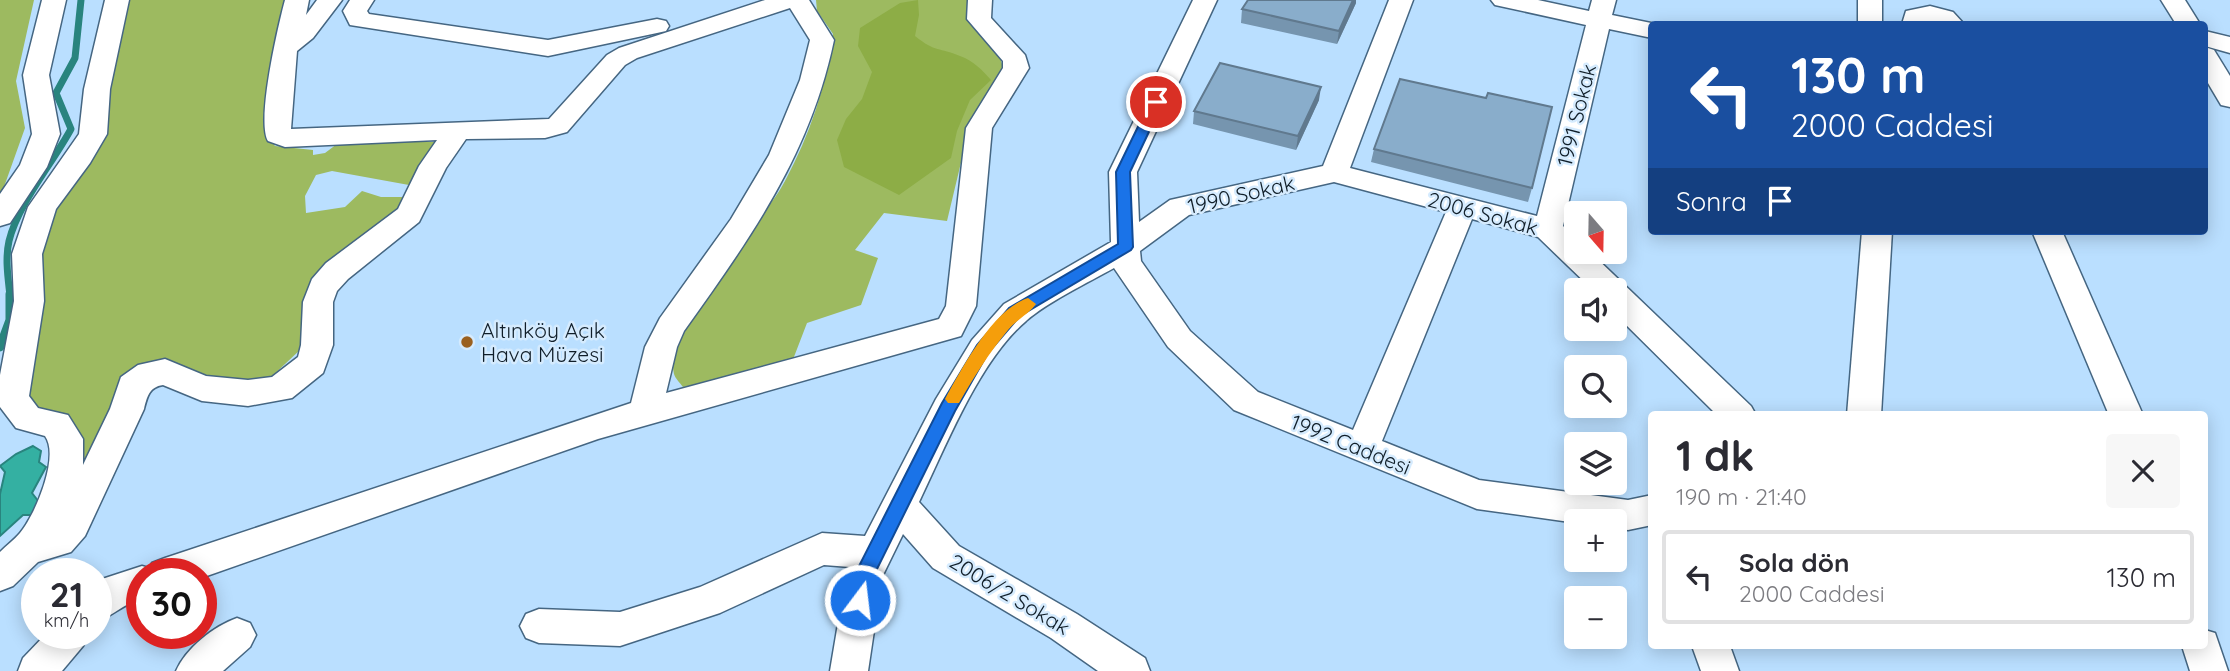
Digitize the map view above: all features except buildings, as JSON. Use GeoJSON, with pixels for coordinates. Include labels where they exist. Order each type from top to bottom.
{"type":"FeatureCollection","features":[{"type":"Feature","properties":{"kind":"street"},"geometry":{"type":"LineString","coordinates":[[0,216],[33,167],[46,134],[36,75],[54,0]]}},
{"type":"Feature","properties":{"kind":"street"},"geometry":{"type":"LineString","coordinates":[[0,575],[34,543],[54,508],[66,467],[66,439],[56,425],[28,419],[12,400],[29,301],[27,254],[42,207],[80,157],[93,134],[97,89],[117,0]]}},
{"type":"Feature","properties":{"kind":"street"},"geometry":{"type":"LineString","coordinates":[[296,0],[285,49],[278,135],[285,138],[544,129],[558,126],[617,60],[628,53],[789,0]]}},
{"type":"Feature","properties":{"kind":"street"},"geometry":{"type":"LineString","coordinates":[[285,49],[304,33],[330,0]]}},
{"type":"Feature","properties":{"kind":"street"},"geometry":{"type":"LineString","coordinates":[[362,0],[355,11],[359,20],[548,48],[646,30],[738,0]]}},
{"type":"Feature","properties":{"kind":"street"},"geometry":{"type":"LineString","coordinates":[[645,413],[661,347],[671,326],[754,207],[792,138],[818,62],[822,40],[797,0]]}},
{"type":"Feature","properties":{"kind":"street"},"geometry":{"type":"LineString","coordinates":[[211,558],[595,426],[933,335],[950,328],[961,306],[979,128],[1016,68],[1016,60],[979,19],[980,0]]}},
{"type":"Feature","properties":{"kind":"street","name":"1992 Caddesi"},"geometry":{"type":"LineString","coordinates":[[1205,0],[1123,172],[1126,263],[1179,339],[1246,401],[1477,494],[1628,515],[1648,511]]}},
{"type":"Feature","properties":{"kind":"street"},"geometry":{"type":"LineString","coordinates":[[1334,173],[1401,0]]}},
{"type":"Feature","properties":{"kind":"street"},"geometry":{"type":"LineString","coordinates":[[1503,0],[1602,10],[1648,29]]}},
{"type":"Feature","properties":{"kind":"street"},"geometry":{"type":"LineString","coordinates":[[1870,0],[1870,21]]}},
{"type":"Feature","properties":{"kind":"street"},"geometry":{"type":"LineString","coordinates":[[2173,0],[2186,21]]}},
{"type":"Feature","properties":{"kind":"street","name":"1991 Sokak"},"geometry":{"type":"LineString","coordinates":[[1548,229],[1602,10]]}},
{"type":"Feature","properties":{"kind":"street"},"geometry":{"type":"LineString","coordinates":[[1914,21],[1915,16],[1930,13],[1947,17],[1950,21]]}},
{"type":"Feature","properties":{"kind":"street"},"geometry":{"type":"LineString","coordinates":[[2208,39],[2230,45]]}},
{"type":"Feature","properties":{"kind":"street"},"geometry":{"type":"LineString","coordinates":[[2208,60],[2230,99]]}},
{"type":"Feature","properties":{"kind":"street"},"geometry":{"type":"LineString","coordinates":[[45,129],[96,108]]}},
{"type":"Feature","properties":{"kind":"street"},"geometry":{"type":"LineString","coordinates":[[26,550],[58,541],[72,525],[127,410],[133,386],[149,374],[165,372],[202,388],[248,393],[280,389],[312,364],[317,345],[318,302],[323,287],[337,271],[409,215],[433,166],[457,132]]}},
{"type":"Feature","properties":{"kind":"street","name":"1990 Sokak"},"geometry":{"type":"LineString","coordinates":[[849,671],[864,576],[948,408],[983,349],[1014,312],[1126,247],[1180,207],[1334,173]]}},
{"type":"Feature","properties":{"kind":"street","name":"2006 Sokak"},"geometry":{"type":"LineString","coordinates":[[1334,173],[1548,229],[1599,278]]}},
{"type":"Feature","properties":{"kind":"street"},"geometry":{"type":"LineString","coordinates":[[1362,448],[1462,207]]}},
{"type":"Feature","properties":{"kind":"street"},"geometry":{"type":"LineString","coordinates":[[1864,411],[1877,235]]}},
{"type":"Feature","properties":{"kind":"street"},"geometry":{"type":"LineString","coordinates":[[2050,235],[2124,411]]}},
{"type":"Feature","properties":{"kind":"street"},"geometry":{"type":"LineString","coordinates":[[1627,307],[1735,411]]}},
{"type":"Feature","properties":{"kind":"street","name":"2006/2 Sokak"},"geometry":{"type":"LineString","coordinates":[[900,505],[946,557],[1064,626],[1131,671]]}},
{"type":"Feature","properties":{"kind":"street"},"geometry":{"type":"LineString","coordinates":[[538,626],[620,629],[707,601],[822,548],[876,553]]}},
{"type":"Feature","properties":{"kind":"street"},"geometry":{"type":"LineString","coordinates":[[195,671],[237,635]]}},
{"type":"Feature","properties":{"kind":"street"},"geometry":{"type":"LineString","coordinates":[[37,671],[57,649]]}},
{"type":"Feature","properties":{"kind":"street"},"geometry":{"type":"LineString","coordinates":[[1712,649],[1720,671]]}},
{"type":"Feature","properties":{"kind":"street"},"geometry":{"type":"LineString","coordinates":[[2203,649],[2209,671]]}},
{"type":"Feature","properties":{"kind":"shaded area"},"geometry":{"type":"Polygon","coordinates":[[[0,0],[34,0],[16,81],[25,128],[0,198],[0,0]]]}},
{"type":"Feature","properties":{"kind":"shaded area"},"geometry":{"type":"Polygon","coordinates":[[[128,0],[292,0],[267,133],[275,146],[313,150],[313,155],[325,153],[341,141],[442,142],[420,175],[409,185],[332,171],[316,175],[305,196],[306,213],[345,207],[362,191],[381,197],[409,197],[398,218],[337,263],[301,349],[268,380],[214,378],[181,365],[160,363],[71,514],[71,421],[31,404],[20,389],[36,243],[106,103],[128,0]]]}},
{"type":"Feature","properties":{"kind":"shaded area"},"geometry":{"type":"Polygon","coordinates":[[[816,0],[970,0],[978,29],[1000,57],[1004,71],[991,94],[980,104],[964,150],[947,221],[884,213],[855,250],[878,258],[861,305],[807,323],[792,362],[738,380],[683,387],[674,374],[674,354],[683,330],[716,276],[785,181],[816,110],[833,34],[817,11],[816,0]]]}},
{"type":"Feature","properties":{"kind":"shaded area"},"geometry":{"type":"Polygon","coordinates":[[[918,0],[919,15],[915,36],[933,47],[969,60],[991,80],[970,100],[957,131],[951,158],[899,195],[844,167],[837,140],[846,119],[862,99],[872,72],[858,46],[860,28],[900,3],[918,0]]]}},
{"type":"Feature","properties":{"kind":"shaded area"},"geometry":{"type":"Polygon","coordinates":[[[33,446],[41,451],[39,462],[46,467],[32,493],[42,506],[37,515],[23,515],[0,536],[0,494],[5,472],[0,466],[33,446]]]}},
{"type":"Feature","properties":{"kind":"waterway"},"geometry":{"type":"LineString","coordinates":[[10,296],[7,255],[13,227],[71,129],[56,93],[75,58],[81,0]]}},
{"type":"Feature","properties":{"kind":"waterway"},"geometry":{"type":"LineString","coordinates":[[0,347],[10,320],[10,296]]}},
{"type":"Feature","properties":{"kind":"slow traffic"},"geometry":{"type":"LineString","coordinates":[[953,399],[983,349],[1014,312],[1028,304]]}},
{"type":"Feature","properties":{"kind":"place","name":"Altınköy Açık Hava Müzesi"},"geometry":{"type":"Point","coordinates":[467,342]}},
{"type":"Feature","properties":{"kind":"route"},"geometry":{"type":"LineString","coordinates":[[860,600],[864,576],[948,408],[983,349],[1014,312],[1126,247],[1123,172],[1156,102]]}}]}
